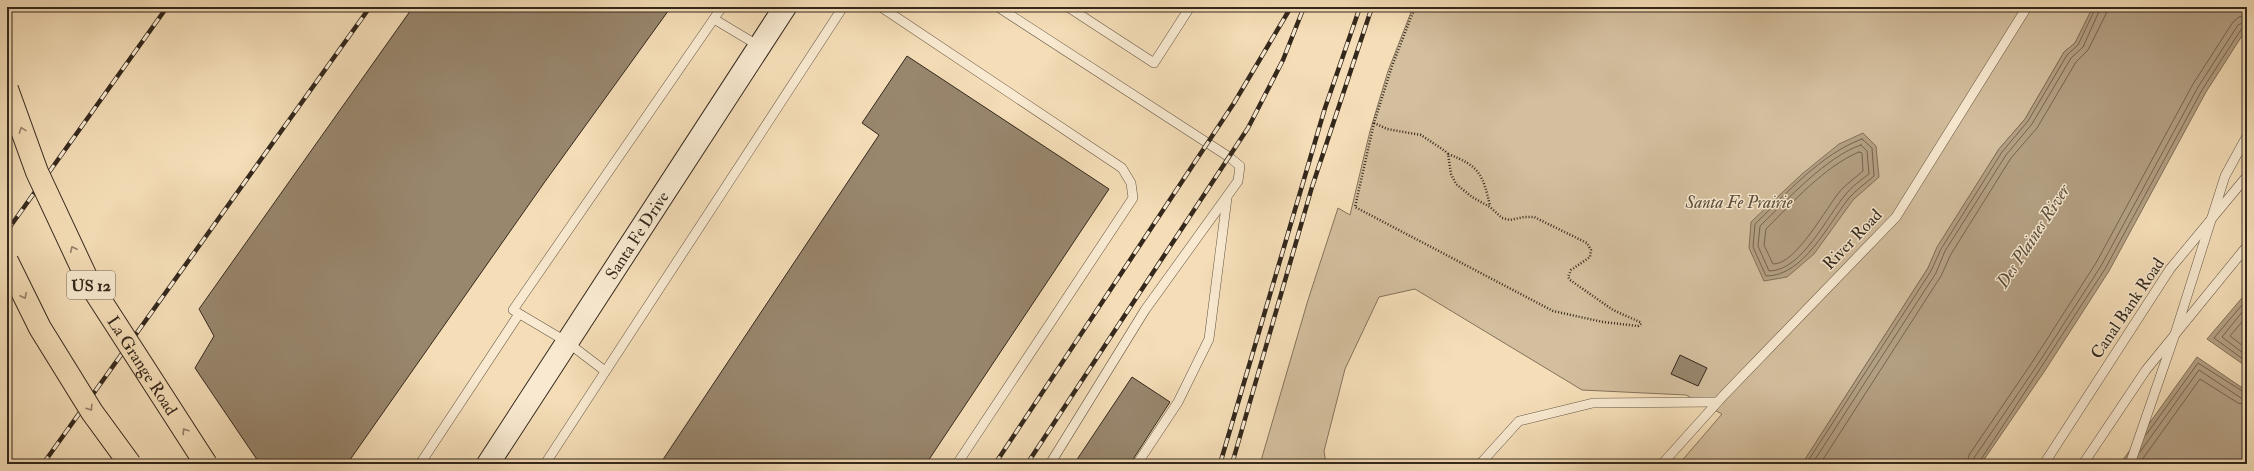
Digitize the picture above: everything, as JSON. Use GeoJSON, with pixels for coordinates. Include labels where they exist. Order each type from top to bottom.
{"type":"FeatureCollection","features":[{"type":"Feature","properties":{"kind":"highway","name":"La Grange Road"},"geometry":{"type":"LineString","coordinates":[[7,89],[37,172],[88,281],[206,464]]}},
{"type":"Feature","properties":{"kind":"highway"},"geometry":{"type":"LineString","coordinates":[[7,262],[40,328],[92,412],[130,464]]}},
{"type":"Feature","properties":{"kind":"street","name":"Santa Fe Drive"},"geometry":{"type":"LineString","coordinates":[[488,464],[785,7]]}},
{"type":"Feature","properties":{"kind":"lane"},"geometry":{"type":"LineString","coordinates":[[605,371],[567,342],[513,310],[722,7]]}},
{"type":"Feature","properties":{"kind":"lane"},"geometry":{"type":"LineString","coordinates":[[544,464],[843,7]]}},
{"type":"Feature","properties":{"kind":"lane"},"geometry":{"type":"LineString","coordinates":[[881,7],[1122,168],[1131,183],[1133,198],[957,464]]}},
{"type":"Feature","properties":{"kind":"lane"},"geometry":{"type":"LineString","coordinates":[[998,7],[1229,157],[1240,166],[1238,181],[1145,310],[1050,464]]}},
{"type":"Feature","properties":{"kind":"lane"},"geometry":{"type":"LineString","coordinates":[[1068,7],[1154,63],[1190,7]]}},
{"type":"Feature","properties":{"kind":"lane","name":"River Road"},"geometry":{"type":"LineString","coordinates":[[1662,464],[1717,402],[1896,217],[2027,7]]}},
{"type":"Feature","properties":{"kind":"lane"},"geometry":{"type":"LineString","coordinates":[[714,19],[760,46]]}},
{"type":"Feature","properties":{"kind":"lane"},"geometry":{"type":"LineString","coordinates":[[2130,464],[2175,334],[2225,176],[2247,136]]}},
{"type":"Feature","properties":{"kind":"lane","name":"Canal Bank Road"},"geometry":{"type":"LineString","coordinates":[[2044,464],[2170,269],[2247,176]]}},
{"type":"Feature","properties":{"kind":"lane"},"geometry":{"type":"LineString","coordinates":[[1137,464],[1178,402],[1209,339],[1227,196]]}},
{"type":"Feature","properties":{"kind":"lane"},"geometry":{"type":"LineString","coordinates":[[2083,464],[2146,370],[2247,246]]}},
{"type":"Feature","properties":{"kind":"lane"},"geometry":{"type":"LineString","coordinates":[[420,464],[519,314]]}},
{"type":"Feature","properties":{"kind":"lane"},"geometry":{"type":"LineString","coordinates":[[1480,464],[1519,421],[1593,403],[1717,402]]}},
{"type":"Feature","properties":{"kind":"path"},"geometry":{"type":"LineString","coordinates":[[1415,7],[1392,66],[1374,123],[1355,207],[1553,311],[1603,322],[1638,326],[1642,323],[1614,310],[1570,280],[1568,277],[1571,270],[1590,257],[1591,250],[1587,243],[1534,217],[1506,220],[1497,215],[1490,207],[1472,197],[1456,184],[1451,174],[1448,154]]}},
{"type":"Feature","properties":{"kind":"path"},"geometry":{"type":"LineString","coordinates":[[1374,123],[1387,129],[1421,134],[1448,154],[1468,162],[1479,171],[1490,207]]}},
{"type":"Feature","properties":{"kind":"green space","name":"Santa Fe Prairie"},"geometry":{"type":"Polygon","coordinates":[[[1413,7],[2093,7],[2075,43],[2064,52],[2025,119],[1999,149],[1938,246],[1928,268],[1802,464],[1679,464],[1722,414],[1686,395],[1582,390],[1415,289],[1379,297],[1345,369],[1324,451],[1326,464],[1260,464],[1308,300],[1338,208],[1350,215],[1370,131],[1388,71],[1413,7]]]}},
{"type":"Feature","properties":{"kind":"water","name":"Des Plaines River"},"geometry":{"type":"Polygon","coordinates":[[[2093,7],[2247,7],[2247,28],[2206,92],[2109,271],[2044,372],[1981,464],[1802,464],[1928,268],[1937,247],[1999,149],[2025,119],[2064,52],[2075,43],[2093,7]]]}},
{"type":"Feature","properties":{"kind":"water"},"geometry":{"type":"Polygon","coordinates":[[[1863,133],[1876,146],[1879,177],[1853,200],[1814,254],[1787,277],[1764,281],[1749,248],[1751,222],[1802,174],[1839,144],[1863,133]]]}},
{"type":"Feature","properties":{"kind":"water"},"geometry":{"type":"Polygon","coordinates":[[[2247,292],[2247,367],[2207,339],[2247,292]]]}},
{"type":"Feature","properties":{"kind":"water"},"geometry":{"type":"Polygon","coordinates":[[[2197,357],[2247,391],[2247,464],[2120,464],[2197,357]]]}},
{"type":"Feature","properties":{"kind":"building"},"geometry":{"type":"Polygon","coordinates":[[[413,7],[671,7],[544,183],[347,464],[260,464],[195,368],[214,336],[199,309],[413,7]]]}},
{"type":"Feature","properties":{"kind":"building"},"geometry":{"type":"Polygon","coordinates":[[[907,56],[1109,189],[926,464],[660,464],[879,135],[862,123],[907,56]]]}},
{"type":"Feature","properties":{"kind":"building"},"geometry":{"type":"Polygon","coordinates":[[[1680,355],[1707,368],[1698,386],[1671,374],[1680,355]]]}},
{"type":"Feature","properties":{"kind":"building"},"geometry":{"type":"Polygon","coordinates":[[[1132,377],[1170,402],[1130,464],[1074,464],[1132,377]]]}},
{"type":"Feature","properties":{"kind":"railway"},"geometry":{"type":"LineString","coordinates":[[7,231],[167,7]]}},
{"type":"Feature","properties":{"kind":"railway"},"geometry":{"type":"LineString","coordinates":[[43,464],[370,7]]}},
{"type":"Feature","properties":{"kind":"railway"},"geometry":{"type":"LineString","coordinates":[[995,464],[1234,103],[1291,7]]}},
{"type":"Feature","properties":{"kind":"railway"},"geometry":{"type":"LineString","coordinates":[[1027,464],[1248,128],[1283,60],[1304,7]]}},
{"type":"Feature","properties":{"kind":"railway"},"geometry":{"type":"LineString","coordinates":[[1220,464],[1325,108],[1360,7]]}},
{"type":"Feature","properties":{"kind":"railway"},"geometry":{"type":"LineString","coordinates":[[1232,464],[1312,187],[1372,7]]}}]}
